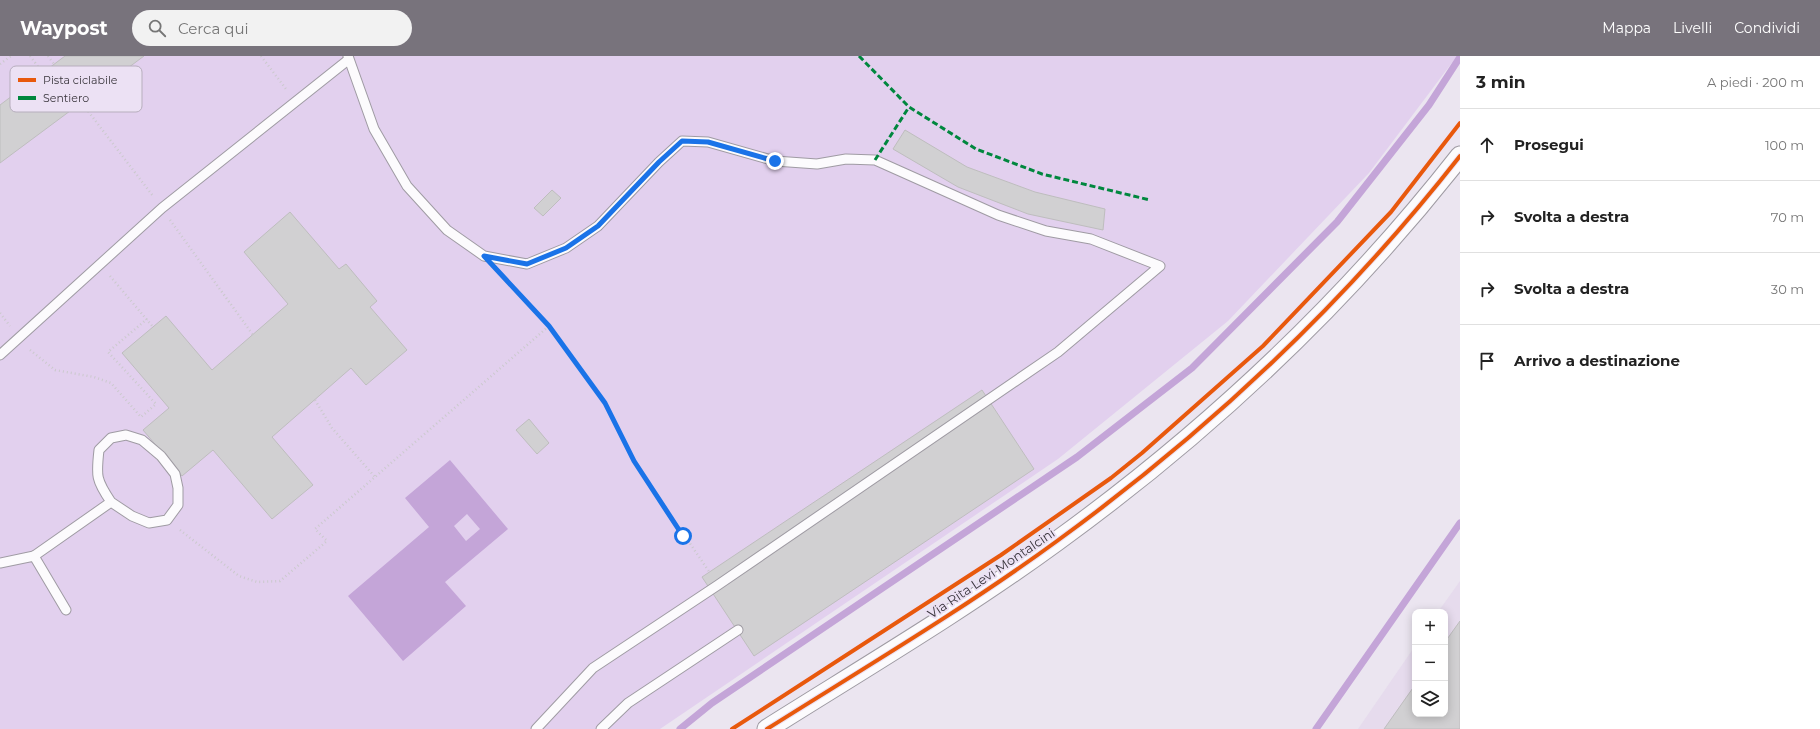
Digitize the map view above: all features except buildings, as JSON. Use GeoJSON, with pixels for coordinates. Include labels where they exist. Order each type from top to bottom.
{"type":"FeatureCollection","features":[{"type":"Feature","properties":{"kind":"street","name":"Via Rita Levi Montalcini"},"geometry":{"type":"LineString","coordinates":[[767,729],[999,581],[1057,541],[1154,467],[1206,423],[1293,344],[1365,270],[1427,198],[1460,156]]}},
{"type":"Feature","properties":{"kind":"lane"},"geometry":{"type":"LineString","coordinates":[[0,355],[162,208],[296,102],[348,58],[374,129],[407,186],[447,230],[484,256],[527,264],[566,248],[598,226],[659,162],[682,141],[708,142],[775,161],[817,164],[846,159],[875,160],[998,215],[1046,231],[1091,239],[1160,266],[1058,352],[718,585],[593,668],[536,729]]}},
{"type":"Feature","properties":{"kind":"lane"},"geometry":{"type":"LineString","coordinates":[[126,435],[142,440],[161,456],[175,474],[178,488],[178,505],[167,520],[150,523],[132,516],[111,502],[102,489],[97,476],[100,450],[111,438],[126,435]]}},
{"type":"Feature","properties":{"kind":"lane"},"geometry":{"type":"LineString","coordinates":[[0,564],[34,556],[111,502]]}},
{"type":"Feature","properties":{"kind":"lane"},"geometry":{"type":"LineString","coordinates":[[34,556],[66,610]]}},
{"type":"Feature","properties":{"kind":"lane"},"geometry":{"type":"LineString","coordinates":[[601,729],[628,703],[738,630]]}},
{"type":"Feature","properties":{"kind":"path"},"geometry":{"type":"LineString","coordinates":[[0,64],[11,56]]}},
{"type":"Feature","properties":{"kind":"path"},"geometry":{"type":"LineString","coordinates":[[30,56],[38,66]]}},
{"type":"Feature","properties":{"kind":"path"},"geometry":{"type":"LineString","coordinates":[[48,56],[54,64]]}},
{"type":"Feature","properties":{"kind":"path"},"geometry":{"type":"LineString","coordinates":[[261,56],[296,102]]}},
{"type":"Feature","properties":{"kind":"path"},"geometry":{"type":"LineString","coordinates":[[90,112],[162,208],[253,334]]}},
{"type":"Feature","properties":{"kind":"path"},"geometry":{"type":"LineString","coordinates":[[484,256],[549,326],[605,403],[634,461],[683,536],[718,585]]}},
{"type":"Feature","properties":{"kind":"path"},"geometry":{"type":"LineString","coordinates":[[101,264],[153,327]]}},
{"type":"Feature","properties":{"kind":"path"},"geometry":{"type":"LineString","coordinates":[[0,313],[19,338],[36,356],[55,370],[94,377],[111,383],[141,417],[156,404],[108,352],[147,320]]}},
{"type":"Feature","properties":{"kind":"path"},"geometry":{"type":"LineString","coordinates":[[167,520],[239,576],[257,582],[280,581],[327,541],[315,529],[549,326]]}},
{"type":"Feature","properties":{"kind":"path"},"geometry":{"type":"LineString","coordinates":[[315,400],[332,428],[375,477]]}},
{"type":"Feature","properties":{"kind":"shaded area"},"geometry":{"type":"Polygon","coordinates":[[[0,56],[1457,56],[1369,173],[1228,321],[1058,459],[660,729],[0,729],[0,56]]]}},
{"type":"Feature","properties":{"kind":"shaded area"},"geometry":{"type":"Polygon","coordinates":[[[450,460],[508,529],[445,582],[466,606],[403,661],[348,596],[429,527],[405,498],[450,460]],[[467,514],[454,526],[466,541],[480,529],[467,514]]]}},
{"type":"Feature","properties":{"kind":"shaded area"},"geometry":{"type":"Polygon","coordinates":[[[1460,581],[1460,729],[1358,729],[1412,650],[1412,717],[1448,717],[1448,609],[1440,609],[1460,581]]]}},
{"type":"Feature","properties":{"kind":"waterway"},"geometry":{"type":"LineString","coordinates":[[680,729],[712,703],[1077,457],[1192,368],[1337,222],[1429,105],[1460,57]]}},
{"type":"Feature","properties":{"kind":"waterway"},"geometry":{"type":"LineString","coordinates":[[1316,729],[1460,523]]}},
{"type":"Feature","properties":{"kind":"marked path"},"geometry":{"type":"LineString","coordinates":[[859,56],[909,107],[976,149],[1042,174],[1150,200]]}},
{"type":"Feature","properties":{"kind":"marked path"},"geometry":{"type":"LineString","coordinates":[[875,160],[909,107]]}},
{"type":"Feature","properties":{"kind":"cycle path"},"geometry":{"type":"LineString","coordinates":[[732,729],[1001,555],[1111,478],[1142,453],[1263,346],[1391,212],[1460,123]]}},
{"type":"Feature","properties":{"kind":"cycle path"},"geometry":{"type":"LineString","coordinates":[[767,729],[914,638],[1022,566],[1113,499],[1168,455],[1221,409],[1322,314],[1370,263],[1460,156]]}},
{"type":"Feature","properties":{"kind":"route"},"geometry":{"type":"LineString","coordinates":[[683,536],[634,461],[605,403],[549,326],[484,256],[527,264],[566,248],[598,226],[659,162],[682,141],[708,142],[775,161]]}}]}
